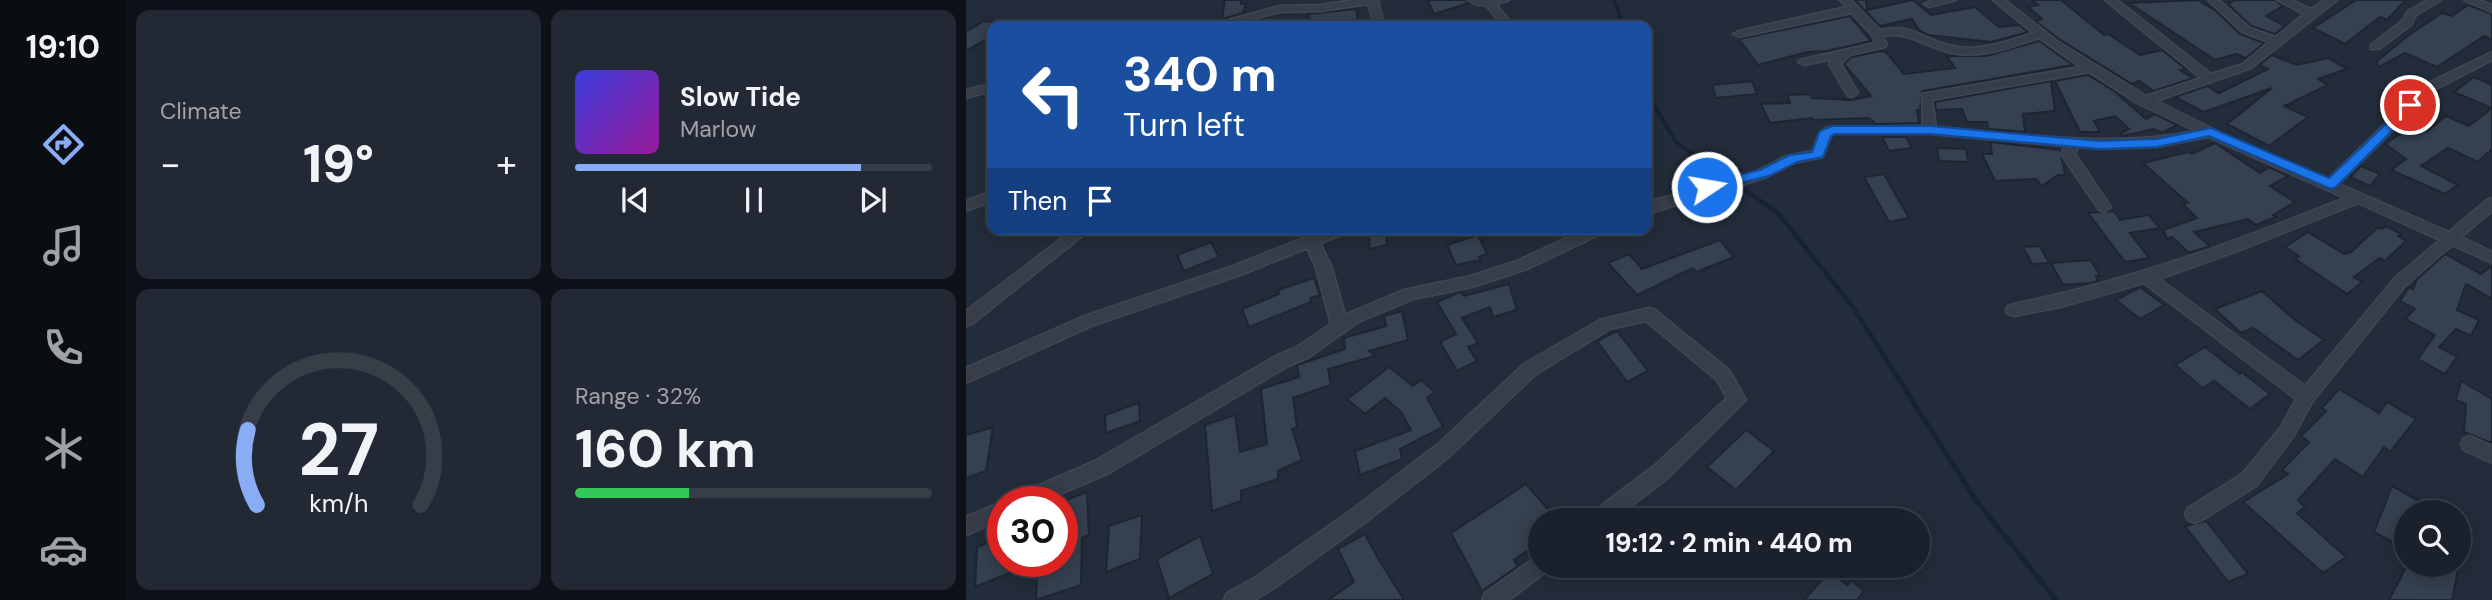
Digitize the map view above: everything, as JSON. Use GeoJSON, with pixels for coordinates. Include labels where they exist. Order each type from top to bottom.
{"type":"FeatureCollection","features":[{"type":"Feature","properties":{"kind":"street"},"geometry":{"type":"LineString","coordinates":[[1473,0],[1504,0]]}},
{"type":"Feature","properties":{"kind":"street"},"geometry":{"type":"LineString","coordinates":[[1804,62],[1881,45],[1877,34],[1844,0]]}},
{"type":"Feature","properties":{"kind":"street"},"geometry":{"type":"LineString","coordinates":[[1929,4],[1951,0]]}},
{"type":"Feature","properties":{"kind":"street"},"geometry":{"type":"LineString","coordinates":[[1998,0],[2038,34],[2088,69],[2143,101],[2492,258]]}},
{"type":"Feature","properties":{"kind":"street"},"geometry":{"type":"LineString","coordinates":[[2110,0],[2211,80]]}},
{"type":"Feature","properties":{"kind":"street"},"geometry":{"type":"LineString","coordinates":[[2213,0],[2246,30],[2277,41]]}},
{"type":"Feature","properties":{"kind":"street"},"geometry":{"type":"LineString","coordinates":[[2282,0],[2312,13]]}},
{"type":"Feature","properties":{"kind":"street"},"geometry":{"type":"LineString","coordinates":[[2143,101],[2247,66],[2312,13],[2333,0]]}},
{"type":"Feature","properties":{"kind":"street"},"geometry":{"type":"LineString","coordinates":[[2375,47],[2407,23],[2412,13],[2436,0]]}},
{"type":"Feature","properties":{"kind":"street"},"geometry":{"type":"LineString","coordinates":[[2469,0],[2492,9]]}},
{"type":"Feature","properties":{"kind":"street"},"geometry":{"type":"LineString","coordinates":[[1232,21],[1280,9],[1373,1],[1379,21]]}},
{"type":"Feature","properties":{"kind":"street"},"geometry":{"type":"LineString","coordinates":[[1490,2],[1503,21]]}},
{"type":"Feature","properties":{"kind":"street"},"geometry":{"type":"LineString","coordinates":[[1739,34],[1854,9]]}},
{"type":"Feature","properties":{"kind":"street"},"geometry":{"type":"LineString","coordinates":[[1877,34],[1901,29],[1954,50],[1976,49],[2038,34]]}},
{"type":"Feature","properties":{"kind":"street"},"geometry":{"type":"LineString","coordinates":[[1846,53],[1835,64],[1852,93]]}},
{"type":"Feature","properties":{"kind":"street"},"geometry":{"type":"LineString","coordinates":[[2331,184],[2430,87],[2492,55]]}},
{"type":"Feature","properties":{"kind":"street"},"geometry":{"type":"LineString","coordinates":[[1930,130],[1926,97],[2088,69]]}},
{"type":"Feature","properties":{"kind":"street"},"geometry":{"type":"LineString","coordinates":[[966,94],[987,88]]}},
{"type":"Feature","properties":{"kind":"street"},"geometry":{"type":"LineString","coordinates":[[1652,207],[1689,197],[1707,187],[1765,173],[1784,162],[1818,154],[1825,134],[1832,130],[1930,130],[2073,144],[2157,143],[2211,132]]}},
{"type":"Feature","properties":{"kind":"street"},"geometry":{"type":"LineString","coordinates":[[2073,144],[2068,154],[2104,207]]}},
{"type":"Feature","properties":{"kind":"street"},"geometry":{"type":"LineString","coordinates":[[2014,310],[2149,279],[2215,256],[2360,197]]}},
{"type":"Feature","properties":{"kind":"street"},"geometry":{"type":"LineString","coordinates":[[966,206],[987,198]]}},
{"type":"Feature","properties":{"kind":"street"},"geometry":{"type":"LineString","coordinates":[[2195,514],[2249,481],[2287,432],[2306,397],[2400,282],[2492,203]]}},
{"type":"Feature","properties":{"kind":"street"},"geometry":{"type":"LineString","coordinates":[[966,320],[1076,235]]}},
{"type":"Feature","properties":{"kind":"street"},"geometry":{"type":"LineString","coordinates":[[966,376],[1088,321],[1328,235]]}},
{"type":"Feature","properties":{"kind":"street"},"geometry":{"type":"LineString","coordinates":[[1058,486],[1102,467],[1282,361],[1303,352],[1340,327],[1410,293],[1472,281],[1522,265],[1585,235]]}},
{"type":"Feature","properties":{"kind":"street"},"geometry":{"type":"LineString","coordinates":[[1312,242],[1324,268],[1340,327]]}},
{"type":"Feature","properties":{"kind":"street"},"geometry":{"type":"LineString","coordinates":[[2149,279],[2306,397]]}},
{"type":"Feature","properties":{"kind":"street"},"geometry":{"type":"LineString","coordinates":[[1234,600],[1263,584],[1360,515],[1444,450],[1530,369],[1606,324],[1649,314],[1723,375],[1737,400],[1662,471],[1613,508]]}},
{"type":"Feature","properties":{"kind":"street"},"geometry":{"type":"LineString","coordinates":[[2470,444],[2492,455]]}},
{"type":"Feature","properties":{"kind":"street"},"geometry":{"type":"LineString","coordinates":[[966,526],[987,517]]}},
{"type":"Feature","properties":{"kind":"street"},"geometry":{"type":"LineString","coordinates":[[1492,600],[1528,573]]}},
{"type":"Feature","properties":{"kind":"building"},"geometry":{"type":"Polygon","coordinates":[[[1225,0],[1241,0],[1241,4],[1246,3],[1243,13],[1222,19],[1225,0]]]}},
{"type":"Feature","properties":{"kind":"building"},"geometry":{"type":"Polygon","coordinates":[[[1428,0],[1466,0],[1469,3],[1434,14],[1428,0]]]}},
{"type":"Feature","properties":{"kind":"building"},"geometry":{"type":"Polygon","coordinates":[[[1855,0],[1866,0],[1867,10],[1913,0],[1931,15],[1975,7],[1999,27],[2019,25],[2028,32],[1991,42],[1928,35],[1919,30],[1912,19],[1880,26],[1855,0]]]}},
{"type":"Feature","properties":{"kind":"building"},"geometry":{"type":"Polygon","coordinates":[[[2032,0],[2061,0],[2104,35],[2108,34],[2140,55],[2162,50],[2186,69],[2180,70],[2193,78],[2154,91],[2139,81],[2132,84],[2035,21],[2042,19],[2028,7],[2038,5],[2032,0]]]}},
{"type":"Feature","properties":{"kind":"building"},"geometry":{"type":"Polygon","coordinates":[[[2198,0],[2216,11],[2240,34],[2264,43],[2246,58],[2236,54],[2215,60],[2129,3],[2198,0]]]}},
{"type":"Feature","properties":{"kind":"building"},"geometry":{"type":"Polygon","coordinates":[[[2235,0],[2275,0],[2283,6],[2266,16],[2285,26],[2275,34],[2251,26],[2228,4],[2235,0]]]}},
{"type":"Feature","properties":{"kind":"building"},"geometry":{"type":"Polygon","coordinates":[[[2356,0],[2406,0],[2387,20],[2380,17],[2345,44],[2313,28],[2356,0]]]}},
{"type":"Feature","properties":{"kind":"building"},"geometry":{"type":"Polygon","coordinates":[[[2468,5],[2492,14],[2492,39],[2484,36],[2437,67],[2405,53],[2379,67],[2376,62],[2409,35],[2442,13],[2452,16],[2468,5]]]}},
{"type":"Feature","properties":{"kind":"building"},"geometry":{"type":"Polygon","coordinates":[[[1356,9],[1358,19],[1308,21],[1309,14],[1356,9]]]}},
{"type":"Feature","properties":{"kind":"building"},"geometry":{"type":"Polygon","coordinates":[[[1850,16],[1871,41],[1827,51],[1807,52],[1758,65],[1739,39],[1850,16]]]}},
{"type":"Feature","properties":{"kind":"building"},"geometry":{"type":"Polygon","coordinates":[[[987,21],[987,39],[966,51],[966,32],[987,21]]]}},
{"type":"Feature","properties":{"kind":"building"},"geometry":{"type":"Polygon","coordinates":[[[2039,41],[2073,65],[1922,91],[1920,110],[1917,110],[1919,123],[1876,124],[1869,118],[1812,118],[1770,123],[1761,104],[1790,103],[1788,95],[1811,94],[1812,98],[1851,100],[1871,96],[1844,64],[1851,57],[1886,52],[1904,74],[1955,68],[1947,56],[1986,56],[2039,41]]]}},
{"type":"Feature","properties":{"kind":"building"},"geometry":{"type":"Polygon","coordinates":[[[2272,55],[2297,65],[2328,58],[2347,69],[2318,79],[2328,85],[2284,106],[2308,117],[2269,146],[2227,124],[2272,88],[2204,112],[2175,97],[2207,86],[2219,93],[2268,69],[2259,65],[2272,55]]]}},
{"type":"Feature","properties":{"kind":"building"},"geometry":{"type":"Polygon","coordinates":[[[2088,75],[2114,91],[2146,119],[2155,114],[2177,125],[2162,133],[2154,129],[2122,136],[2121,133],[2129,129],[2115,116],[2094,121],[2100,132],[2080,132],[2055,81],[2088,75]]]}},
{"type":"Feature","properties":{"kind":"building"},"geometry":{"type":"Polygon","coordinates":[[[2474,77],[2492,85],[2492,108],[2454,92],[2474,77]]]}},
{"type":"Feature","properties":{"kind":"building"},"geometry":{"type":"Polygon","coordinates":[[[1752,81],[1757,94],[1716,98],[1712,85],[1752,81]]]}},
{"type":"Feature","properties":{"kind":"building"},"geometry":{"type":"Polygon","coordinates":[[[2051,81],[2055,111],[2023,114],[2025,132],[1988,129],[1987,122],[1967,122],[1962,109],[1936,110],[1935,102],[2051,81]]]}},
{"type":"Feature","properties":{"kind":"building"},"geometry":{"type":"Polygon","coordinates":[[[2492,108],[2492,149],[2478,162],[2448,148],[2421,166],[2458,185],[2445,194],[2391,170],[2406,159],[2385,144],[2414,125],[2427,131],[2446,116],[2469,126],[2492,108]]]}},
{"type":"Feature","properties":{"kind":"building"},"geometry":{"type":"Polygon","coordinates":[[[1882,137],[1906,137],[1912,148],[1889,151],[1882,137]]]}},
{"type":"Feature","properties":{"kind":"building"},"geometry":{"type":"Polygon","coordinates":[[[1990,142],[2060,150],[2065,175],[2058,175],[2042,186],[2036,179],[1995,181],[1982,154],[1992,154],[1990,142]]]}},
{"type":"Feature","properties":{"kind":"building"},"geometry":{"type":"Polygon","coordinates":[[[2215,143],[2260,173],[2269,167],[2288,176],[2270,186],[2295,202],[2273,215],[2276,217],[2256,225],[2248,219],[2194,232],[2210,246],[2189,253],[2172,237],[2167,239],[2163,230],[2197,218],[2183,204],[2188,203],[2143,163],[2188,152],[2192,154],[2215,143]]]}},
{"type":"Feature","properties":{"kind":"building"},"geometry":{"type":"Polygon","coordinates":[[[1937,148],[1966,149],[1968,162],[1939,161],[1937,148]]]}},
{"type":"Feature","properties":{"kind":"building"},"geometry":{"type":"Polygon","coordinates":[[[2361,166],[2380,174],[2370,186],[2350,177],[2361,166]]]}},
{"type":"Feature","properties":{"kind":"building"},"geometry":{"type":"Polygon","coordinates":[[[1884,174],[1909,218],[1889,222],[1864,177],[1884,174]]]}},
{"type":"Feature","properties":{"kind":"building"},"geometry":{"type":"Polygon","coordinates":[[[2114,211],[2120,220],[2149,215],[2160,228],[2130,233],[2149,258],[2125,262],[2088,213],[2114,211]]]}},
{"type":"Feature","properties":{"kind":"building"},"geometry":{"type":"Polygon","coordinates":[[[2386,226],[2401,234],[2398,236],[2406,241],[2385,261],[2380,258],[2354,277],[2362,282],[2347,294],[2295,259],[2299,256],[2285,247],[2308,232],[2344,254],[2351,252],[2378,227],[2382,229],[2386,226]]]}},
{"type":"Feature","properties":{"kind":"building"},"geometry":{"type":"Polygon","coordinates":[[[1368,235],[1386,235],[1387,245],[1370,249],[1368,235]]]}},
{"type":"Feature","properties":{"kind":"building"},"geometry":{"type":"Polygon","coordinates":[[[1478,235],[1487,254],[1479,257],[1481,260],[1456,265],[1447,245],[1478,235]]]}},
{"type":"Feature","properties":{"kind":"building"},"geometry":{"type":"Polygon","coordinates":[[[1720,240],[1734,257],[1696,272],[1693,268],[1637,295],[1608,263],[1629,254],[1642,269],[1720,240]]]}},
{"type":"Feature","properties":{"kind":"building"},"geometry":{"type":"Polygon","coordinates":[[[1211,242],[1219,257],[1184,271],[1177,255],[1211,242]]]}},
{"type":"Feature","properties":{"kind":"building"},"geometry":{"type":"Polygon","coordinates":[[[2040,246],[2049,263],[2032,264],[2023,247],[2040,246]]]}},
{"type":"Feature","properties":{"kind":"building"},"geometry":{"type":"Polygon","coordinates":[[[2445,254],[2481,274],[2492,266],[2492,299],[2466,284],[2457,310],[2479,320],[2471,336],[2456,329],[2439,347],[2457,357],[2445,374],[2418,359],[2435,335],[2405,319],[2415,309],[2400,301],[2409,287],[2413,289],[2417,279],[2445,254]]]}},
{"type":"Feature","properties":{"kind":"building"},"geometry":{"type":"Polygon","coordinates":[[[2091,260],[2100,276],[2096,276],[2098,281],[2091,283],[2063,285],[2051,263],[2091,260]]]}},
{"type":"Feature","properties":{"kind":"building"},"geometry":{"type":"Polygon","coordinates":[[[1314,278],[1320,295],[1310,298],[1311,302],[1249,327],[1242,309],[1279,294],[1278,290],[1314,278]]]}},
{"type":"Feature","properties":{"kind":"building"},"geometry":{"type":"Polygon","coordinates":[[[1509,284],[1517,310],[1493,317],[1490,307],[1462,318],[1478,343],[1468,347],[1477,361],[1457,371],[1440,342],[1456,334],[1437,302],[1460,292],[1464,296],[1509,284]]]}},
{"type":"Feature","properties":{"kind":"building"},"geometry":{"type":"Polygon","coordinates":[[[2140,287],[2164,305],[2140,319],[2116,300],[2140,287]]]}},
{"type":"Feature","properties":{"kind":"building"},"geometry":{"type":"Polygon","coordinates":[[[2262,291],[2295,320],[2324,340],[2298,360],[2253,328],[2241,333],[2215,309],[2262,291]]]}},
{"type":"Feature","properties":{"kind":"building"},"geometry":{"type":"Polygon","coordinates":[[[1402,311],[1408,340],[1369,351],[1375,356],[1328,369],[1331,385],[1293,398],[1297,427],[1292,429],[1302,460],[1278,471],[1278,479],[1241,491],[1241,501],[1212,511],[1205,425],[1235,415],[1240,452],[1267,444],[1261,389],[1299,377],[1297,365],[1345,349],[1344,338],[1386,326],[1384,316],[1402,311]]]}},
{"type":"Feature","properties":{"kind":"building"},"geometry":{"type":"Polygon","coordinates":[[[1617,331],[1648,371],[1627,382],[1597,341],[1617,331]]]}},
{"type":"Feature","properties":{"kind":"building"},"geometry":{"type":"Polygon","coordinates":[[[2205,347],[2270,394],[2250,409],[2214,381],[2203,388],[2175,365],[2205,347]]]}},
{"type":"Feature","properties":{"kind":"building"},"geometry":{"type":"Polygon","coordinates":[[[1389,367],[1413,386],[1421,380],[1435,392],[1427,398],[1443,427],[1400,449],[1402,459],[1360,475],[1355,451],[1411,430],[1401,412],[1385,398],[1365,414],[1347,399],[1389,367]]]}},
{"type":"Feature","properties":{"kind":"building"},"geometry":{"type":"Polygon","coordinates":[[[2461,381],[2492,399],[2492,443],[2464,432],[2466,404],[2456,400],[2461,381]]]}},
{"type":"Feature","properties":{"kind":"building"},"geometry":{"type":"Polygon","coordinates":[[[2339,389],[2379,413],[2387,402],[2416,419],[2390,452],[2384,447],[2363,477],[2335,459],[2298,500],[2305,507],[2297,513],[2346,557],[2323,573],[2243,502],[2288,474],[2282,470],[2309,442],[2301,436],[2326,411],[2322,408],[2339,389]]]}},
{"type":"Feature","properties":{"kind":"building"},"geometry":{"type":"Polygon","coordinates":[[[1139,403],[1140,421],[1106,433],[1105,415],[1139,403]]]}},
{"type":"Feature","properties":{"kind":"building"},"geometry":{"type":"Polygon","coordinates":[[[993,427],[986,471],[966,478],[966,435],[993,427]]]}},
{"type":"Feature","properties":{"kind":"building"},"geometry":{"type":"Polygon","coordinates":[[[1746,430],[1774,451],[1736,490],[1707,467],[1746,430]]]}},
{"type":"Feature","properties":{"kind":"building"},"geometry":{"type":"Polygon","coordinates":[[[1526,484],[1547,508],[1528,508],[1528,550],[1514,560],[1518,566],[1482,591],[1451,533],[1526,484]]]}},
{"type":"Feature","properties":{"kind":"building"},"geometry":{"type":"Polygon","coordinates":[[[2392,486],[2417,500],[2394,500],[2394,543],[2374,532],[2392,486]]]}},
{"type":"Feature","properties":{"kind":"building"},"geometry":{"type":"Polygon","coordinates":[[[1087,492],[1089,535],[1082,538],[1081,585],[1036,600],[1037,577],[1078,577],[1078,496],[1087,492]]]}},
{"type":"Feature","properties":{"kind":"building"},"geometry":{"type":"Polygon","coordinates":[[[1142,515],[1140,559],[1106,572],[1109,526],[1142,515]]]}},
{"type":"Feature","properties":{"kind":"building"},"geometry":{"type":"Polygon","coordinates":[[[2206,521],[2248,574],[2228,582],[2185,526],[2206,521]]]}},
{"type":"Feature","properties":{"kind":"building"},"geometry":{"type":"Polygon","coordinates":[[[1365,534],[1404,600],[1328,600],[1354,582],[1338,549],[1365,534]]]}},
{"type":"Feature","properties":{"kind":"building"},"geometry":{"type":"Polygon","coordinates":[[[1200,536],[1213,574],[1169,598],[1157,559],[1200,536]]]}},
{"type":"Feature","properties":{"kind":"building"},"geometry":{"type":"Polygon","coordinates":[[[987,543],[987,577],[999,577],[975,587],[977,547],[987,543]]]}},
{"type":"Feature","properties":{"kind":"building"},"geometry":{"type":"Polygon","coordinates":[[[2401,577],[2457,577],[2452,600],[2389,600],[2401,577]]]}},
{"type":"Feature","properties":{"kind":"building"},"geometry":{"type":"Polygon","coordinates":[[[1824,578],[1838,578],[1847,585],[1851,580],[1864,591],[1857,600],[1804,600],[1824,578]]]}},
{"type":"Feature","properties":{"kind":"waterway"},"geometry":{"type":"LineString","coordinates":[[1614,0],[1622,21]]}},
{"type":"Feature","properties":{"kind":"waterway"},"geometry":{"type":"LineString","coordinates":[[1652,101],[1676,142],[1698,158]]}},
{"type":"Feature","properties":{"kind":"waterway"},"geometry":{"type":"LineString","coordinates":[[1696,156],[1778,213],[1853,307],[1883,354]]}},
{"type":"Feature","properties":{"kind":"waterway"},"geometry":{"type":"LineString","coordinates":[[1882,353],[1975,499],[2056,600]]}},
{"type":"Feature","properties":{"kind":"route"},"geometry":{"type":"LineString","coordinates":[[1707,187],[1765,173],[1794,158],[1814,156],[1818,154],[1825,134],[1832,130],[1867,129],[2019,136],[2100,145],[2157,143],[2211,132],[2331,184],[2410,105]]}}]}
